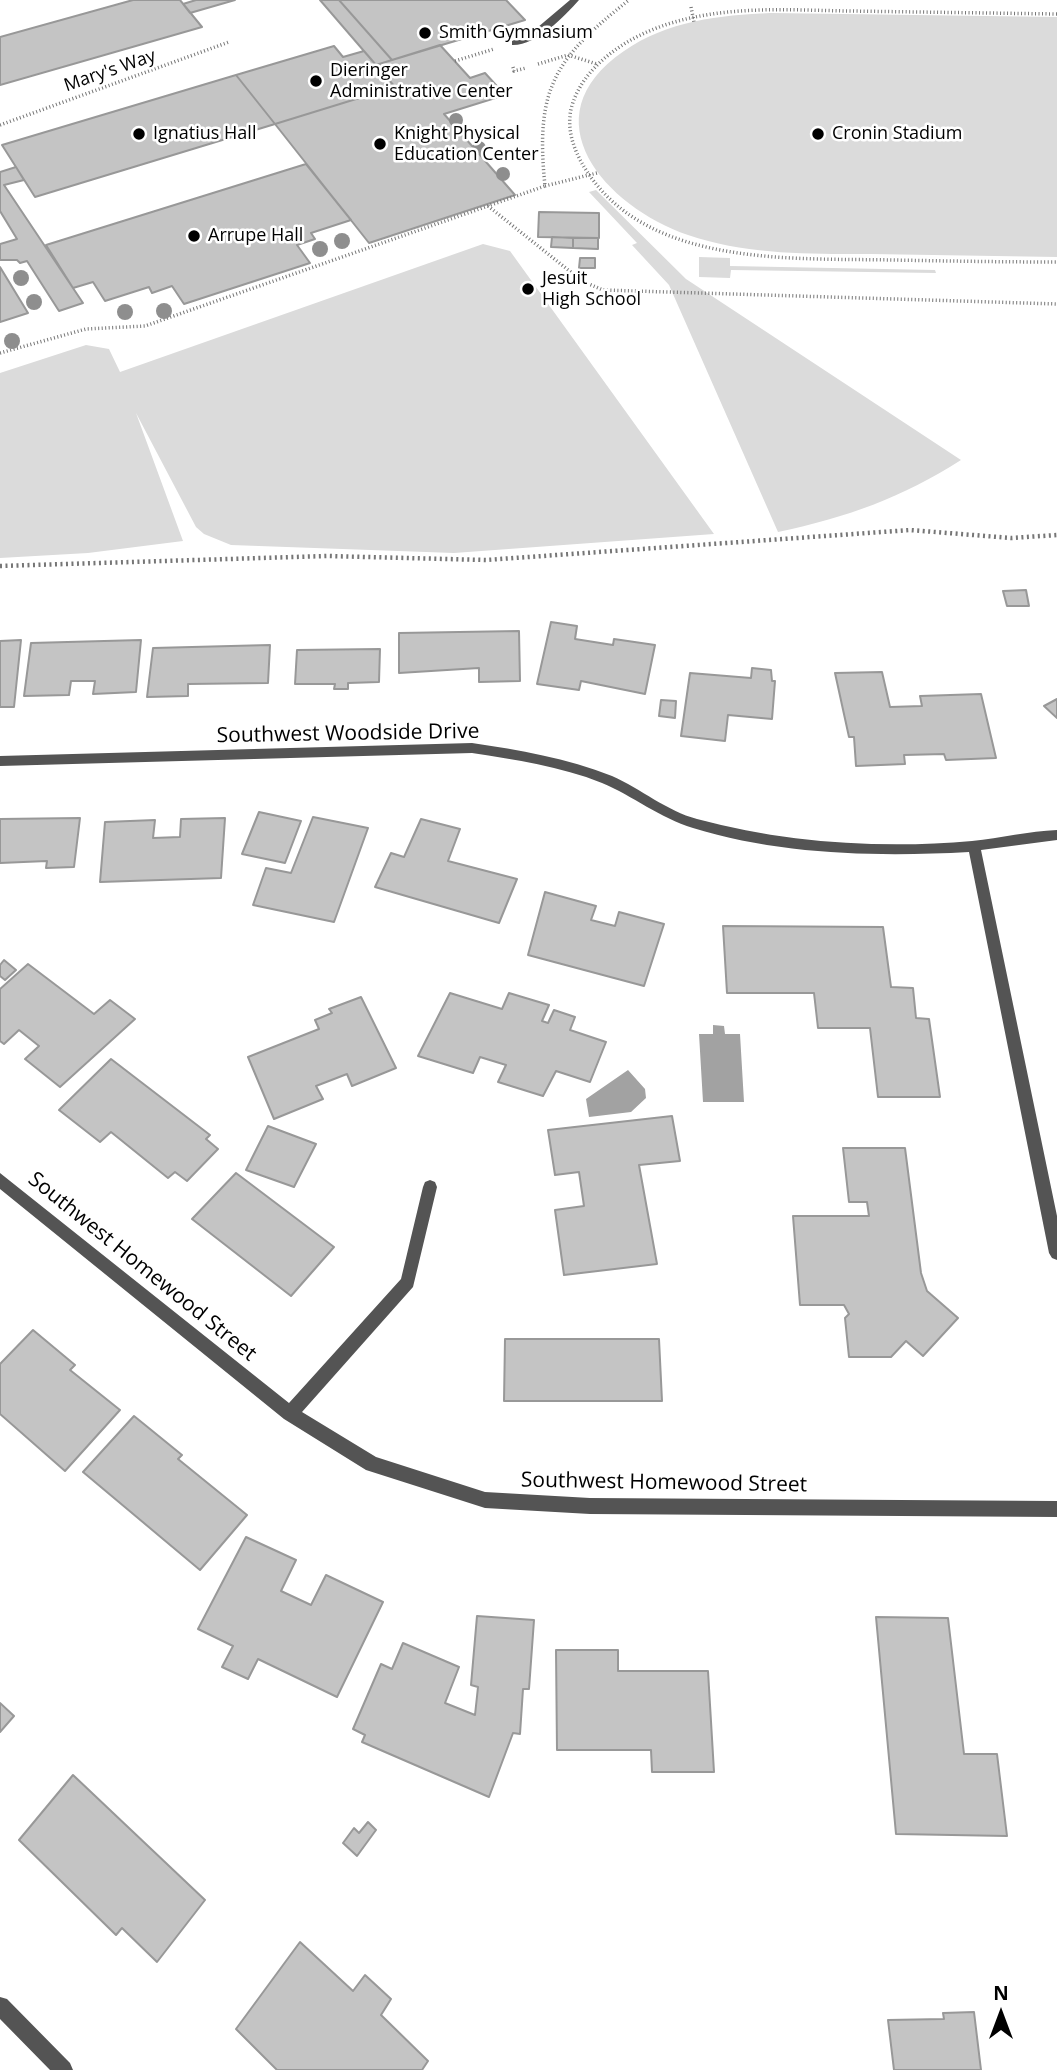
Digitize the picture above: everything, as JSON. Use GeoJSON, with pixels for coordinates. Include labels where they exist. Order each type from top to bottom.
{"type":"FeatureCollection","features":[{"type":"Feature","properties":{"kind":"street"},"geometry":{"type":"LineString","coordinates":[[515,43],[534,35],[575,0]]}},
{"type":"Feature","properties":{"kind":"street","name":"Southwest Woodside Drive"},"geometry":{"type":"LineString","coordinates":[[0,761],[472,748],[537,758],[606,780],[694,824],[774,840],[873,848],[974,846],[1033,836],[1057,835]]}},
{"type":"Feature","properties":{"kind":"street"},"geometry":{"type":"LineString","coordinates":[[974,846],[1057,1253]]}},
{"type":"Feature","properties":{"kind":"street","name":"Southwest Homewood Street"},"geometry":{"type":"LineString","coordinates":[[0,1180],[290,1414],[372,1464],[485,1500],[590,1506],[1057,1509]]}},
{"type":"Feature","properties":{"kind":"street"},"geometry":{"type":"LineString","coordinates":[[290,1414],[408,1282],[430,1187]]}},
{"type":"Feature","properties":{"kind":"street"},"geometry":{"type":"LineString","coordinates":[[0,2006],[63,2070]]}},
{"type":"Feature","properties":{"kind":"path"},"geometry":{"type":"LineString","coordinates":[[545,186],[539,135],[542,108],[568,55],[590,29],[629,0]]}},
{"type":"Feature","properties":{"kind":"path"},"geometry":{"type":"LineString","coordinates":[[690,18],[691,7]]}},
{"type":"Feature","properties":{"kind":"path"},"geometry":{"type":"LineString","coordinates":[[1057,14],[758,9],[690,18],[664,25],[611,51],[597,64],[572,106],[572,143],[587,176],[622,210],[649,225],[727,252],[784,258],[1057,262]]}},
{"type":"Feature","properties":{"kind":"path"},"geometry":{"type":"LineString","coordinates":[[690,18],[694,22]]}},
{"type":"Feature","properties":{"kind":"path","name":"Mary's Way"},"geometry":{"type":"LineString","coordinates":[[0,125],[229,42]]}},
{"type":"Feature","properties":{"kind":"path"},"geometry":{"type":"LineString","coordinates":[[454,61],[515,43]]}},
{"type":"Feature","properties":{"kind":"path"},"geometry":{"type":"LineString","coordinates":[[533,66],[568,55],[597,64]]}},
{"type":"Feature","properties":{"kind":"path"},"geometry":{"type":"LineString","coordinates":[[511,67],[514,71]]}},
{"type":"Feature","properties":{"kind":"path"},"geometry":{"type":"LineString","coordinates":[[0,353],[86,329],[145,326],[545,186],[597,173]]}},
{"type":"Feature","properties":{"kind":"path"},"geometry":{"type":"LineString","coordinates":[[488,206],[582,281],[603,290],[1057,304]]}},
{"type":"Feature","properties":{"kind":"path"},"geometry":{"type":"LineString","coordinates":[[0,566],[327,556],[486,560],[910,530],[1011,538],[1057,535]]}},
{"type":"Feature","properties":{"kind":"shaded area","name":"Cronin Stadium"},"geometry":{"type":"Polygon","coordinates":[[[771,13],[1057,17],[1057,257],[825,254],[755,250],[688,235],[658,222],[630,204],[606,182],[588,158],[580,131],[581,104],[595,77],[624,51],[676,26],[713,18],[771,13]]]}},
{"type":"Feature","properties":{"kind":"shaded area"},"geometry":{"type":"Polygon","coordinates":[[[596,190],[686,279],[961,460],[917,485],[873,505],[828,520],[778,532],[669,285],[632,245],[637,243],[589,192],[596,190]]]}},
{"type":"Feature","properties":{"kind":"shaded area"},"geometry":{"type":"Polygon","coordinates":[[[483,244],[510,251],[714,534],[454,553],[231,545],[204,534],[196,527],[136,413],[183,541],[88,553],[0,558],[0,373],[86,345],[109,349],[120,372],[483,244]]]}},
{"type":"Feature","properties":{"kind":"shaded area"},"geometry":{"type":"Polygon","coordinates":[[[699,257],[730,258],[730,266],[935,270],[936,273],[731,270],[730,278],[699,277],[699,257]]]}},
{"type":"Feature","properties":{"kind":"shaded area"},"geometry":{"type":"Polygon","coordinates":[[[713,1025],[724,1026],[725,1034],[740,1034],[744,1102],[703,1102],[699,1034],[713,1034],[713,1025]]]}},
{"type":"Feature","properties":{"kind":"shaded area"},"geometry":{"type":"Polygon","coordinates":[[[628,1070],[645,1089],[646,1098],[631,1112],[589,1117],[586,1099],[628,1070]]]}},
{"type":"Feature","properties":{"kind":"building"},"geometry":{"type":"Polygon","coordinates":[[[133,0],[180,0],[202,27],[0,85],[0,37],[133,0]]]}},
{"type":"Feature","properties":{"kind":"building"},"geometry":{"type":"Polygon","coordinates":[[[196,0],[235,0],[190,13],[183,4],[196,0]]]}},
{"type":"Feature","properties":{"kind":"building"},"geometry":{"type":"Polygon","coordinates":[[[320,0],[339,0],[392,60],[376,65],[320,0]]]}},
{"type":"Feature","properties":{"kind":"building","name":"Smith Gymnasium"},"geometry":{"type":"Polygon","coordinates":[[[339,0],[506,0],[525,20],[392,60],[339,0]]]}},
{"type":"Feature","properties":{"kind":"building","name":"Knight Physical Education Center"},"geometry":{"type":"Polygon","coordinates":[[[440,45],[470,78],[485,73],[505,95],[444,114],[515,195],[369,243],[275,124],[395,87],[376,65],[440,45]]]}},
{"type":"Feature","properties":{"kind":"building","name":"Dieringer Administrative Center"},"geometry":{"type":"Polygon","coordinates":[[[334,46],[343,57],[364,51],[395,87],[275,124],[236,75],[334,46]]]}},
{"type":"Feature","properties":{"kind":"building","name":"Ignatius Hall"},"geometry":{"type":"Polygon","coordinates":[[[236,75],[275,124],[35,197],[2,145],[236,75]]]}},
{"type":"Feature","properties":{"kind":"building","name":"Arrupe Hall"},"geometry":{"type":"Polygon","coordinates":[[[306,164],[351,220],[311,233],[315,239],[297,245],[310,263],[184,304],[172,286],[152,293],[149,287],[105,301],[93,282],[73,288],[46,245],[306,164]]]}},
{"type":"Feature","properties":{"kind":"building"},"geometry":{"type":"Polygon","coordinates":[[[16,167],[24,180],[4,185],[83,303],[59,311],[27,261],[20,263],[17,260],[0,260],[0,244],[17,239],[0,211],[0,172],[16,167]]]}},
{"type":"Feature","properties":{"kind":"building"},"geometry":{"type":"Polygon","coordinates":[[[539,212],[599,213],[599,238],[538,237],[539,212]]]}},
{"type":"Feature","properties":{"kind":"building"},"geometry":{"type":"Polygon","coordinates":[[[552,237],[573,238],[573,248],[551,247],[552,237]]]}},
{"type":"Feature","properties":{"kind":"building"},"geometry":{"type":"Polygon","coordinates":[[[573,238],[598,238],[598,249],[573,248],[573,238]]]}},
{"type":"Feature","properties":{"kind":"building"},"geometry":{"type":"Polygon","coordinates":[[[580,258],[595,258],[595,268],[579,268],[580,258]]]}},
{"type":"Feature","properties":{"kind":"building"},"geometry":{"type":"Polygon","coordinates":[[[0,267],[28,313],[0,322],[0,267]]]}},
{"type":"Feature","properties":{"kind":"building"},"geometry":{"type":"Polygon","coordinates":[[[1026,590],[1029,606],[1007,606],[1003,591],[1026,590]]]}},
{"type":"Feature","properties":{"kind":"building"},"geometry":{"type":"Polygon","coordinates":[[[551,622],[577,626],[575,639],[613,645],[614,639],[655,645],[645,694],[581,681],[579,690],[537,684],[551,622]]]}},
{"type":"Feature","properties":{"kind":"building"},"geometry":{"type":"Polygon","coordinates":[[[519,631],[520,681],[479,682],[479,668],[399,673],[399,633],[519,631]]]}},
{"type":"Feature","properties":{"kind":"building"},"geometry":{"type":"Polygon","coordinates":[[[21,640],[14,707],[0,707],[0,641],[21,640]]]}},
{"type":"Feature","properties":{"kind":"building"},"geometry":{"type":"Polygon","coordinates":[[[141,640],[136,692],[93,694],[95,681],[71,681],[69,695],[24,696],[31,643],[141,640]]]}},
{"type":"Feature","properties":{"kind":"building"},"geometry":{"type":"Polygon","coordinates":[[[270,645],[268,683],[188,684],[188,696],[147,697],[153,648],[270,645]]]}},
{"type":"Feature","properties":{"kind":"building"},"geometry":{"type":"Polygon","coordinates":[[[380,649],[379,682],[348,683],[348,689],[334,689],[335,684],[295,684],[297,650],[380,649]]]}},
{"type":"Feature","properties":{"kind":"building"},"geometry":{"type":"Polygon","coordinates":[[[752,668],[771,670],[772,681],[775,681],[772,719],[728,715],[725,741],[681,736],[690,673],[751,678],[752,668]]]}},
{"type":"Feature","properties":{"kind":"building"},"geometry":{"type":"Polygon","coordinates":[[[882,672],[890,707],[922,706],[920,696],[981,694],[996,758],[946,760],[944,754],[904,755],[905,764],[856,766],[854,737],[849,737],[835,673],[882,672]]]}},
{"type":"Feature","properties":{"kind":"building"},"geometry":{"type":"Polygon","coordinates":[[[1057,699],[1057,718],[1044,706],[1057,699]]]}},
{"type":"Feature","properties":{"kind":"building"},"geometry":{"type":"Polygon","coordinates":[[[661,700],[676,701],[675,718],[659,716],[661,700]]]}},
{"type":"Feature","properties":{"kind":"building"},"geometry":{"type":"Polygon","coordinates":[[[259,812],[301,821],[285,863],[242,854],[259,812]]]}},
{"type":"Feature","properties":{"kind":"building"},"geometry":{"type":"Polygon","coordinates":[[[313,817],[368,828],[334,922],[253,905],[266,868],[291,873],[313,817]]]}},
{"type":"Feature","properties":{"kind":"building"},"geometry":{"type":"Polygon","coordinates":[[[80,818],[74,867],[46,868],[47,861],[0,863],[0,819],[80,818]]]}},
{"type":"Feature","properties":{"kind":"building"},"geometry":{"type":"Polygon","coordinates":[[[225,818],[221,878],[100,882],[105,822],[155,820],[153,838],[180,837],[181,819],[225,818]]]}},
{"type":"Feature","properties":{"kind":"building"},"geometry":{"type":"Polygon","coordinates":[[[421,819],[460,829],[448,861],[517,879],[499,923],[375,887],[391,853],[404,857],[421,819]]]}},
{"type":"Feature","properties":{"kind":"building"},"geometry":{"type":"Polygon","coordinates":[[[545,892],[596,906],[591,920],[615,926],[619,912],[664,924],[644,986],[528,955],[545,892]]]}},
{"type":"Feature","properties":{"kind":"building"},"geometry":{"type":"Polygon","coordinates":[[[723,926],[883,927],[891,987],[913,988],[916,1018],[929,1019],[940,1097],[878,1097],[870,1028],[818,1028],[814,993],[727,993],[723,926]]]}},
{"type":"Feature","properties":{"kind":"building"},"geometry":{"type":"Polygon","coordinates":[[[4,960],[16,970],[5,980],[0,976],[0,965],[4,960]]]}},
{"type":"Feature","properties":{"kind":"building"},"geometry":{"type":"Polygon","coordinates":[[[28,964],[94,1014],[110,1000],[135,1019],[60,1087],[25,1059],[39,1046],[19,1030],[4,1044],[0,1041],[0,989],[28,964]]]}},
{"type":"Feature","properties":{"kind":"building"},"geometry":{"type":"Polygon","coordinates":[[[450,993],[502,1009],[509,993],[549,1005],[542,1021],[548,1023],[554,1010],[575,1017],[570,1030],[606,1042],[590,1082],[556,1071],[543,1096],[498,1082],[506,1065],[480,1057],[473,1073],[418,1056],[450,993]]]}},
{"type":"Feature","properties":{"kind":"building"},"geometry":{"type":"Polygon","coordinates":[[[361,997],[396,1068],[352,1086],[347,1074],[316,1086],[323,1099],[274,1119],[248,1057],[319,1029],[315,1020],[332,1013],[329,1009],[361,997]]]}},
{"type":"Feature","properties":{"kind":"building"},"geometry":{"type":"Polygon","coordinates":[[[111,1059],[210,1135],[206,1139],[218,1149],[187,1181],[175,1172],[168,1178],[111,1132],[100,1142],[59,1110],[111,1059]]]}},
{"type":"Feature","properties":{"kind":"building"},"geometry":{"type":"Polygon","coordinates":[[[672,1116],[680,1161],[639,1165],[657,1264],[564,1275],[555,1210],[584,1206],[579,1172],[555,1175],[548,1130],[672,1116]]]}},
{"type":"Feature","properties":{"kind":"building"},"geometry":{"type":"Polygon","coordinates":[[[268,1126],[316,1144],[294,1187],[246,1170],[268,1126]]]}},
{"type":"Feature","properties":{"kind":"building"},"geometry":{"type":"Polygon","coordinates":[[[843,1148],[905,1148],[921,1273],[927,1291],[958,1318],[923,1356],[906,1341],[891,1357],[849,1357],[845,1318],[849,1314],[844,1305],[800,1305],[793,1216],[869,1216],[867,1202],[849,1202],[843,1148]]]}},
{"type":"Feature","properties":{"kind":"building"},"geometry":{"type":"Polygon","coordinates":[[[236,1173],[334,1247],[291,1296],[192,1219],[236,1173]]]}},
{"type":"Feature","properties":{"kind":"building"},"geometry":{"type":"Polygon","coordinates":[[[33,1330],[75,1365],[70,1370],[120,1410],[65,1471],[0,1414],[0,1364],[33,1330]]]}},
{"type":"Feature","properties":{"kind":"building"},"geometry":{"type":"Polygon","coordinates":[[[505,1339],[659,1339],[662,1401],[504,1401],[505,1339]]]}},
{"type":"Feature","properties":{"kind":"building"},"geometry":{"type":"Polygon","coordinates":[[[134,1416],[182,1455],[178,1459],[247,1515],[200,1570],[83,1472],[134,1416]]]}},
{"type":"Feature","properties":{"kind":"building"},"geometry":{"type":"Polygon","coordinates":[[[246,1537],[296,1560],[281,1591],[311,1605],[326,1575],[383,1602],[337,1697],[258,1659],[248,1679],[222,1667],[233,1646],[198,1629],[246,1537]]]}},
{"type":"Feature","properties":{"kind":"building"},"geometry":{"type":"Polygon","coordinates":[[[477,1616],[534,1620],[529,1689],[523,1689],[520,1734],[513,1733],[489,1797],[362,1742],[365,1735],[353,1729],[381,1664],[392,1669],[403,1643],[459,1667],[445,1703],[475,1715],[478,1687],[471,1685],[477,1616]]]}},
{"type":"Feature","properties":{"kind":"building"},"geometry":{"type":"Polygon","coordinates":[[[876,1617],[948,1618],[964,1754],[997,1754],[1007,1836],[896,1834],[876,1617]]]}},
{"type":"Feature","properties":{"kind":"building"},"geometry":{"type":"Polygon","coordinates":[[[556,1650],[618,1650],[618,1671],[708,1671],[714,1772],[652,1772],[651,1750],[557,1750],[556,1650]]]}},
{"type":"Feature","properties":{"kind":"building"},"geometry":{"type":"Polygon","coordinates":[[[0,1703],[14,1716],[0,1732],[0,1703]]]}},
{"type":"Feature","properties":{"kind":"building"},"geometry":{"type":"Polygon","coordinates":[[[73,1775],[205,1900],[157,1962],[122,1928],[116,1935],[19,1840],[73,1775]]]}},
{"type":"Feature","properties":{"kind":"building"},"geometry":{"type":"Polygon","coordinates":[[[368,1822],[376,1830],[357,1856],[343,1843],[354,1828],[359,1833],[368,1822]]]}},
{"type":"Feature","properties":{"kind":"building"},"geometry":{"type":"Polygon","coordinates":[[[300,1942],[353,1991],[365,1975],[391,1999],[381,2015],[428,2061],[422,2070],[277,2070],[236,2029],[300,1942]]]}},
{"type":"Feature","properties":{"kind":"building"},"geometry":{"type":"Polygon","coordinates":[[[974,2012],[981,2070],[894,2070],[888,2020],[944,2019],[943,2013],[974,2012]]]}},
{"type":"Feature","properties":{"kind":"place","name":"Smith Gymnasium"},"geometry":{"type":"Point","coordinates":[425,33]}},
{"type":"Feature","properties":{"kind":"place","name":"Dieringer Administrative Center"},"geometry":{"type":"Point","coordinates":[316,81]}},
{"type":"Feature","properties":{"kind":"place","name":"Ignatius Hall"},"geometry":{"type":"Point","coordinates":[139,134]}},
{"type":"Feature","properties":{"kind":"place","name":"Cronin Stadium"},"geometry":{"type":"Point","coordinates":[818,134]}},
{"type":"Feature","properties":{"kind":"place","name":"Knight Physical Education Center"},"geometry":{"type":"Point","coordinates":[380,144]}},
{"type":"Feature","properties":{"kind":"place","name":"Arrupe Hall"},"geometry":{"type":"Point","coordinates":[194,236]}},
{"type":"Feature","properties":{"kind":"place","name":"Jesuit High School"},"geometry":{"type":"Point","coordinates":[528,289]}}]}
